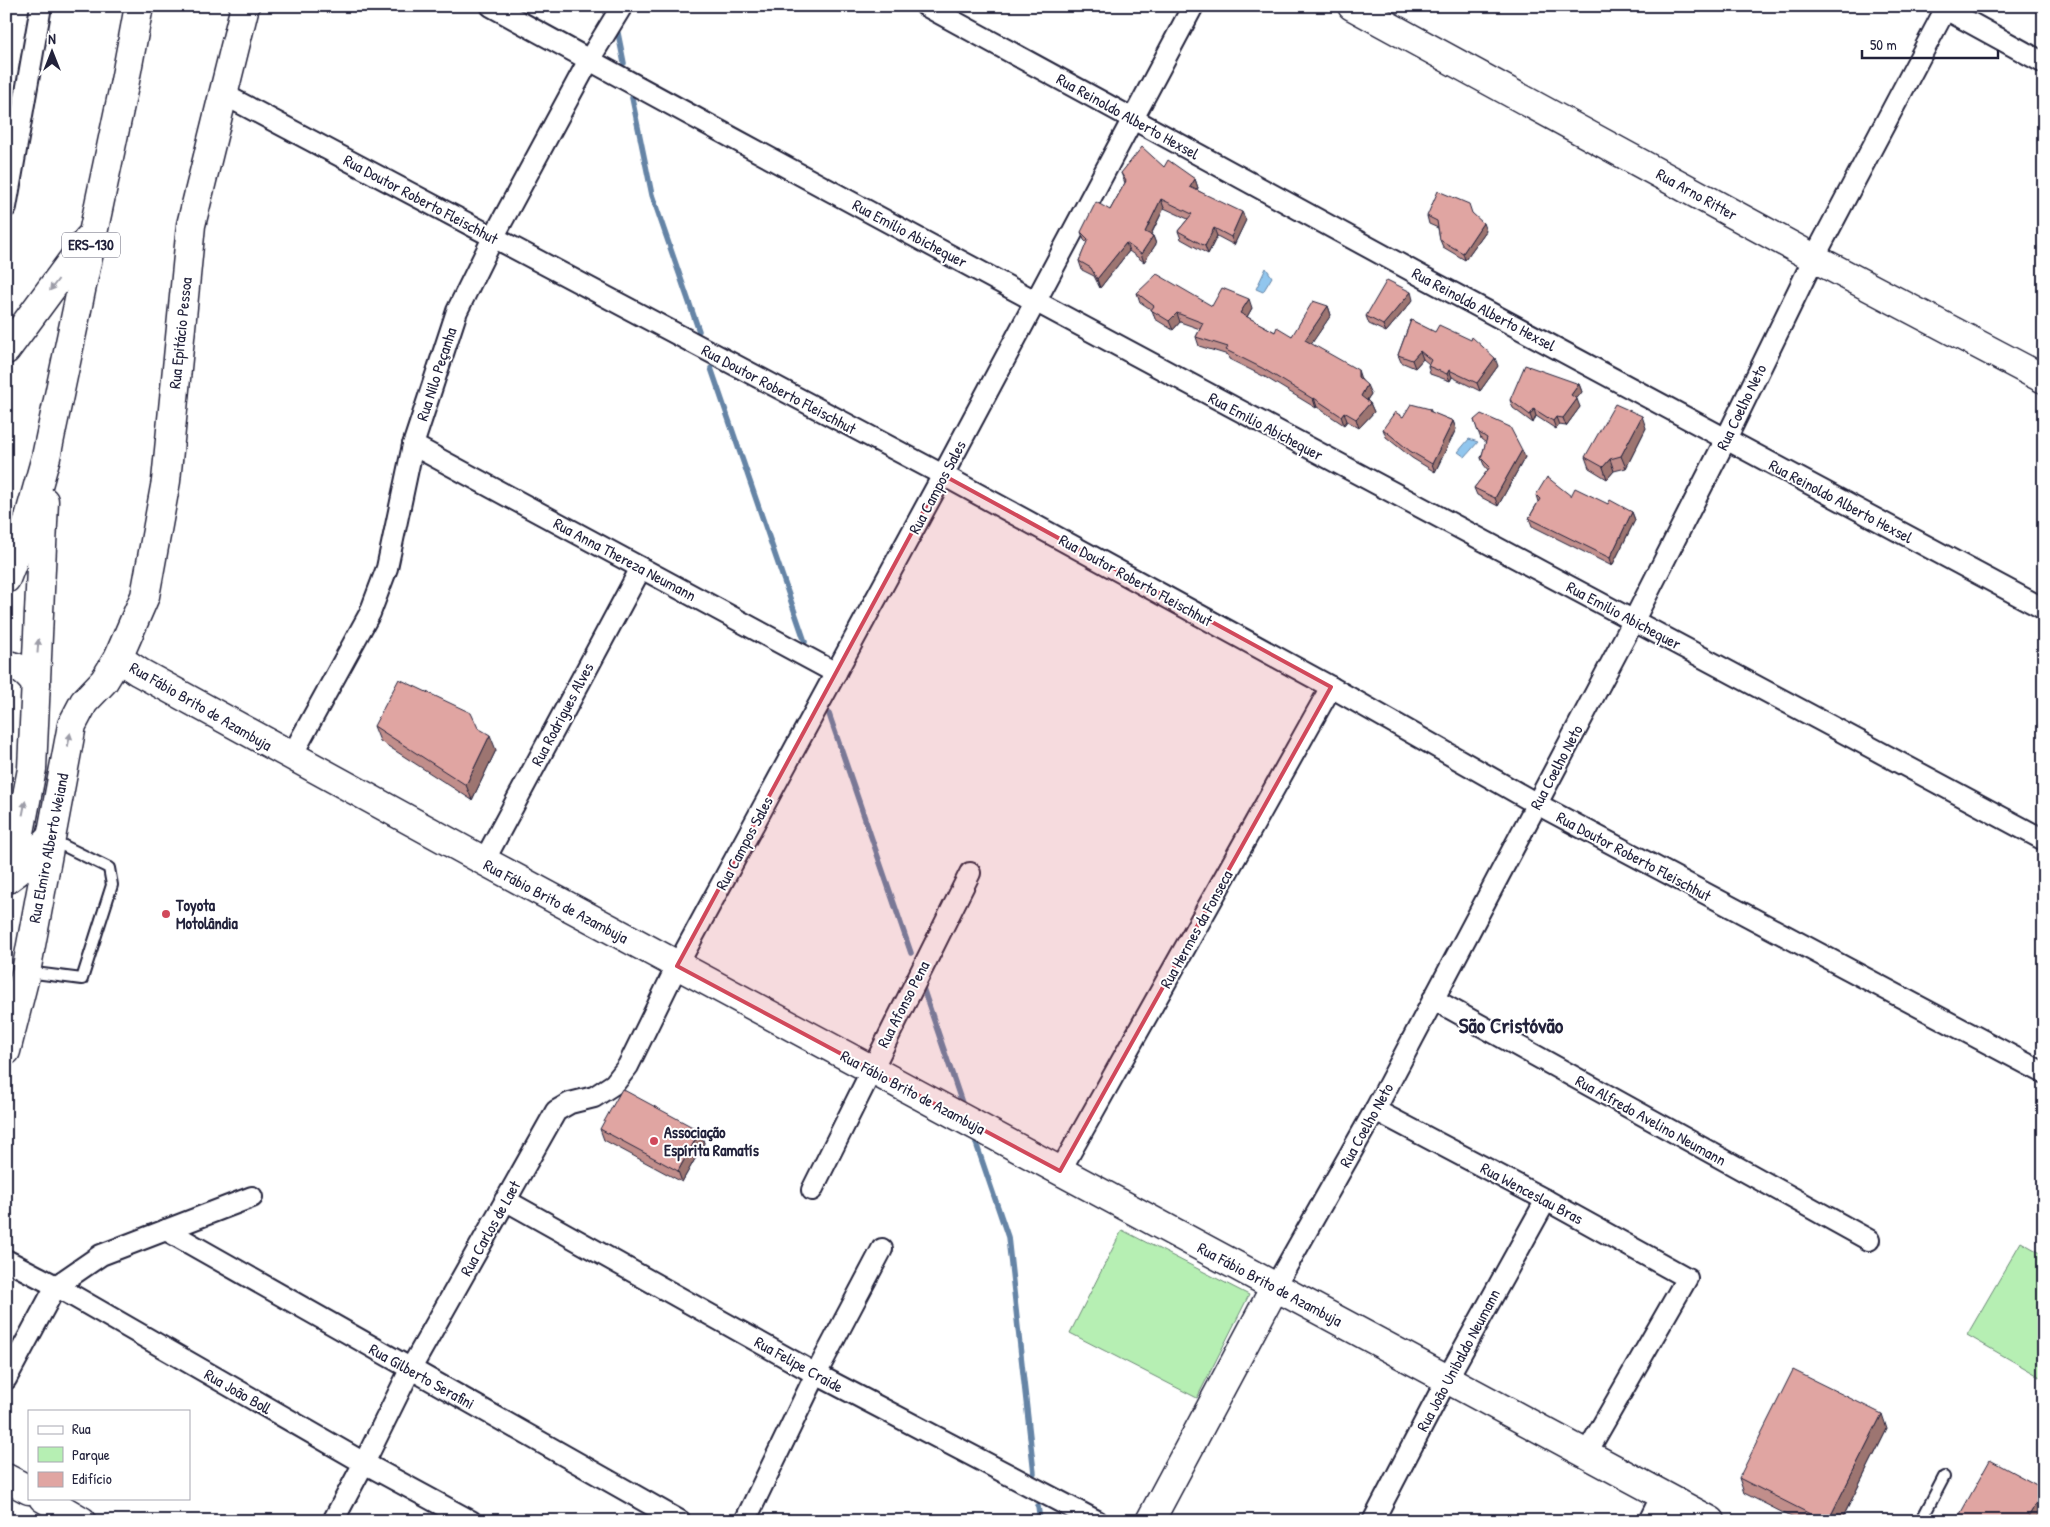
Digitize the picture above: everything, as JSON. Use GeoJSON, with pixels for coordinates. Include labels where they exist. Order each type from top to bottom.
{"type":"FeatureCollection","features":[{"type":"Feature","properties":{"kind":"street"},"geometry":{"type":"LineString","coordinates":[[6,207],[41,6]]}},
{"type":"Feature","properties":{"kind":"street","name":"Rua Epitácio Pessoa"},"geometry":{"type":"LineString","coordinates":[[118,658],[144,596],[166,481],[191,225],[245,6]]}},
{"type":"Feature","properties":{"kind":"street","name":"Rua Emilio Abichequer"},"geometry":{"type":"LineString","coordinates":[[491,6],[1358,476],[1634,620],[2044,840]]}},
{"type":"Feature","properties":{"kind":"street","name":"Rua Nilo Peçanha"},"geometry":{"type":"LineString","coordinates":[[291,757],[370,613],[387,568],[413,444],[457,311],[493,238],[589,60],[622,6]]}},
{"type":"Feature","properties":{"kind":"street","name":"Rua Reinoldo Alberto Hexsel"},"geometry":{"type":"LineString","coordinates":[[926,6],[2044,609]]}},
{"type":"Feature","properties":{"kind":"street","name":"Rua Campos Sales"},"geometry":{"type":"LineString","coordinates":[[677,966],[943,476],[1194,6]]}},
{"type":"Feature","properties":{"kind":"street","name":"Rua Arno Ritter"},"geometry":{"type":"LineString","coordinates":[[1352,6],[1814,258],[2044,379]]}},
{"type":"Feature","properties":{"kind":"street"},"geometry":{"type":"LineString","coordinates":[[1944,7],[2044,63]]}},
{"type":"Feature","properties":{"kind":"street","name":"Rua Coelho Neto"},"geometry":{"type":"LineString","coordinates":[[1150,1521],[1275,1287],[1375,1110],[1634,620],[1726,439],[1814,258],[1944,7]]}},
{"type":"Feature","properties":{"kind":"street","name":"ERS-130"},"geometry":{"type":"LineString","coordinates":[[6,579],[26,525],[46,458],[94,232],[134,15]]}},
{"type":"Feature","properties":{"kind":"street","name":"Rua Doutor Roberto Fleischhut"},"geometry":{"type":"LineString","coordinates":[[224,94],[943,476],[1331,687],[1537,804],[2044,1074]]}},
{"type":"Feature","properties":{"kind":"street"},"geometry":{"type":"LineString","coordinates":[[6,350],[94,232]]}},
{"type":"Feature","properties":{"kind":"street","name":"Rua Anna Thereza Neumann"},"geometry":{"type":"LineString","coordinates":[[413,444],[836,673]]}},
{"type":"Feature","properties":{"kind":"street","name":"ERS-130"},"geometry":{"type":"LineString","coordinates":[[6,871],[18,843],[32,769],[46,458]]}},
{"type":"Feature","properties":{"kind":"street","name":"Rua Rodrigues Alves"},"geometry":{"type":"LineString","coordinates":[[484,861],[641,568]]}},
{"type":"Feature","properties":{"kind":"street","name":"Rua Fábio Brito de Azambuja"},"geometry":{"type":"LineString","coordinates":[[118,658],[139,672],[291,757],[1711,1521]]}},
{"type":"Feature","properties":{"kind":"street","name":"Rua Elmiro Alberto Weiand"},"geometry":{"type":"LineString","coordinates":[[6,1051],[26,972],[49,839],[72,725],[84,702],[104,681],[118,658]]}},
{"type":"Feature","properties":{"kind":"street"},"geometry":{"type":"LineString","coordinates":[[6,665],[14,666],[27,673],[36,684]]}},
{"type":"Feature","properties":{"kind":"street","name":"Rua Hermes da Fonseca"},"geometry":{"type":"LineString","coordinates":[[1060,1171],[1331,687]]}},
{"type":"Feature","properties":{"kind":"street"},"geometry":{"type":"LineString","coordinates":[[6,880],[49,839]]}},
{"type":"Feature","properties":{"kind":"street","name":"Rua Afonso Pena"},"geometry":{"type":"LineString","coordinates":[[812,1190],[871,1068],[970,873]]}},
{"type":"Feature","properties":{"kind":"street","name":"Rua Carlos de Laet"},"geometry":{"type":"LineString","coordinates":[[334,1521],[410,1370],[556,1111],[570,1103],[594,1097],[614,1084],[628,1066],[677,966]]}},
{"type":"Feature","properties":{"kind":"street","name":"Rua Alfredo Avelino Neumann"},"geometry":{"type":"LineString","coordinates":[[1433,999],[1868,1240]]}},
{"type":"Feature","properties":{"kind":"street","name":"Rua Wenceslau Bras"},"geometry":{"type":"LineString","coordinates":[[1375,1110],[1546,1200],[1687,1278],[1586,1454]]}},
{"type":"Feature","properties":{"kind":"street"},"geometry":{"type":"LineString","coordinates":[[6,1379],[56,1286],[100,1255],[252,1197]]}},
{"type":"Feature","properties":{"kind":"street","name":"Rua Felipe Craide"},"geometry":{"type":"LineString","coordinates":[[505,1200],[816,1374],[1097,1521]]}},
{"type":"Feature","properties":{"kind":"street","name":"Rua João Unibaldo Neumann"},"geometry":{"type":"LineString","coordinates":[[1373,1521],[1447,1379],[1546,1200]]}},
{"type":"Feature","properties":{"kind":"street","name":"Rua Gilberto Serafini"},"geometry":{"type":"LineString","coordinates":[[166,1230],[410,1370],[680,1521]]}},
{"type":"Feature","properties":{"kind":"street"},"geometry":{"type":"LineString","coordinates":[[745,1521],[816,1374],[882,1248]]}},
{"type":"Feature","properties":{"kind":"street","name":"Rua João Boll"},"geometry":{"type":"LineString","coordinates":[[6,1260],[56,1286],[364,1463],[470,1521]]}},
{"type":"Feature","properties":{"kind":"street"},"geometry":{"type":"LineString","coordinates":[[6,1478],[28,1489]]}},
{"type":"Feature","properties":{"kind":"street"},"geometry":{"type":"LineString","coordinates":[[1649,1521],[1662,1495]]}},
{"type":"Feature","properties":{"kind":"street"},"geometry":{"type":"LineString","coordinates":[[46,1500],[82,1521]]}},
{"type":"Feature","properties":{"kind":"lane"},"geometry":{"type":"LineString","coordinates":[[26,972],[82,979],[112,885],[110,868],[49,839]]}},
{"type":"Feature","properties":{"kind":"lane"},"geometry":{"type":"LineString","coordinates":[[1921,1521],[1944,1476]]}},
{"type":"Feature","properties":{"kind":"highlighted area"},"geometry":{"type":"Polygon","coordinates":[[[943,475],[1331,687],[1060,1171],[677,966],[943,475]]]}},
{"type":"Feature","properties":{"kind":"green space"},"geometry":{"type":"Polygon","coordinates":[[[1122,1230],[1249,1295],[1197,1398],[1070,1333],[1122,1230]]]}},
{"type":"Feature","properties":{"kind":"green space"},"geometry":{"type":"Polygon","coordinates":[[[2021,1242],[2044,1255],[2044,1379],[1967,1335],[2021,1242]]]}},
{"type":"Feature","properties":{"kind":"water"},"geometry":{"type":"Polygon","coordinates":[[[1266,268],[1272,277],[1263,292],[1256,289],[1266,268]]]}},
{"type":"Feature","properties":{"kind":"water"},"geometry":{"type":"Polygon","coordinates":[[[1469,439],[1478,442],[1465,457],[1458,452],[1469,439]]]}},
{"type":"Feature","properties":{"kind":"building"},"geometry":{"type":"Polygon","coordinates":[[[1142,147],[1164,167],[1168,160],[1195,179],[1190,187],[1242,212],[1231,237],[1214,228],[1205,246],[1178,231],[1192,214],[1161,199],[1145,232],[1153,236],[1141,254],[1126,243],[1097,279],[1091,268],[1079,261],[1088,239],[1081,232],[1096,202],[1110,210],[1126,181],[1121,173],[1142,147]]]}},
{"type":"Feature","properties":{"kind":"building"},"geometry":{"type":"Polygon","coordinates":[[[1438,191],[1469,204],[1472,213],[1483,223],[1463,253],[1440,240],[1437,221],[1427,216],[1438,191]]]}},
{"type":"Feature","properties":{"kind":"building"},"geometry":{"type":"Polygon","coordinates":[[[1157,274],[1212,306],[1222,288],[1249,299],[1240,313],[1275,332],[1277,327],[1292,336],[1313,301],[1328,306],[1305,340],[1358,370],[1358,377],[1367,385],[1361,396],[1370,403],[1356,419],[1344,412],[1341,416],[1262,368],[1226,350],[1228,347],[1196,337],[1203,323],[1177,313],[1169,321],[1151,310],[1154,306],[1137,293],[1157,274]]]}},
{"type":"Feature","properties":{"kind":"building"},"geometry":{"type":"Polygon","coordinates":[[[1387,280],[1411,292],[1383,325],[1366,316],[1387,280]]]}},
{"type":"Feature","properties":{"kind":"building"},"geometry":{"type":"Polygon","coordinates":[[[1411,320],[1435,332],[1439,325],[1471,340],[1472,337],[1495,358],[1477,383],[1449,370],[1447,374],[1428,366],[1431,360],[1420,351],[1412,360],[1398,355],[1411,320]]]}},
{"type":"Feature","properties":{"kind":"building"},"geometry":{"type":"Polygon","coordinates":[[[1525,365],[1579,384],[1571,395],[1577,399],[1563,418],[1556,417],[1553,421],[1534,409],[1530,415],[1510,400],[1525,365]]]}},
{"type":"Feature","properties":{"kind":"building"},"geometry":{"type":"Polygon","coordinates":[[[1411,404],[1430,409],[1429,411],[1453,421],[1432,464],[1410,451],[1383,429],[1395,412],[1403,417],[1411,404]]]}},
{"type":"Feature","properties":{"kind":"building"},"geometry":{"type":"Polygon","coordinates":[[[1615,404],[1642,416],[1621,456],[1610,459],[1603,467],[1585,457],[1615,404]]]}},
{"type":"Feature","properties":{"kind":"building"},"geometry":{"type":"Polygon","coordinates":[[[1481,414],[1510,427],[1522,450],[1495,498],[1474,488],[1490,467],[1481,458],[1487,438],[1478,432],[1474,420],[1481,414]]]}},
{"type":"Feature","properties":{"kind":"building"},"geometry":{"type":"Polygon","coordinates":[[[1547,477],[1571,496],[1575,488],[1608,504],[1610,500],[1632,512],[1610,558],[1529,518],[1540,499],[1536,495],[1547,477]]]}},
{"type":"Feature","properties":{"kind":"building"},"geometry":{"type":"Polygon","coordinates":[[[399,679],[471,713],[478,728],[490,735],[466,785],[374,726],[399,679]]]}},
{"type":"Feature","properties":{"kind":"building","name":"Associação Espírita Ramatís"},"geometry":{"type":"Polygon","coordinates":[[[622,1089],[700,1131],[678,1171],[600,1129],[622,1089]]]}},
{"type":"Feature","properties":{"kind":"building"},"geometry":{"type":"Polygon","coordinates":[[[1793,1370],[1882,1414],[1828,1521],[1824,1521],[1739,1478],[1793,1370]]]}},
{"type":"Feature","properties":{"kind":"building"},"geometry":{"type":"Polygon","coordinates":[[[1990,1460],[2044,1489],[2026,1521],[1967,1521],[1959,1516],[1990,1460]]]}},
{"type":"Feature","properties":{"kind":"waterway"},"geometry":{"type":"LineString","coordinates":[[618,33],[624,63]]}},
{"type":"Feature","properties":{"kind":"waterway"},"geometry":{"type":"LineString","coordinates":[[632,98],[652,195],[699,331]]}},
{"type":"Feature","properties":{"kind":"waterway"},"geometry":{"type":"LineString","coordinates":[[711,368],[805,642]]}},
{"type":"Feature","properties":{"kind":"waterway"},"geometry":{"type":"LineString","coordinates":[[829,714],[911,953]]}},
{"type":"Feature","properties":{"kind":"waterway"},"geometry":{"type":"LineString","coordinates":[[923,988],[962,1103]]}},
{"type":"Feature","properties":{"kind":"waterway"},"geometry":{"type":"LineString","coordinates":[[976,1143],[1008,1237],[1034,1473]]}},
{"type":"Feature","properties":{"kind":"waterway"},"geometry":{"type":"LineString","coordinates":[[1038,1506],[1040,1521]]}},
{"type":"Feature","properties":{"kind":"place","name":"Toyota Motolândia"},"geometry":{"type":"Point","coordinates":[166,914]}},
{"type":"Feature","properties":{"kind":"place","name":"Associação Espírita Ramatís"},"geometry":{"type":"Point","coordinates":[654,1141]}},
{"type":"Feature","properties":{"kind":"district","name":"São Cristóvão"},"geometry":{"type":"Point","coordinates":[1511,1026]}}]}
